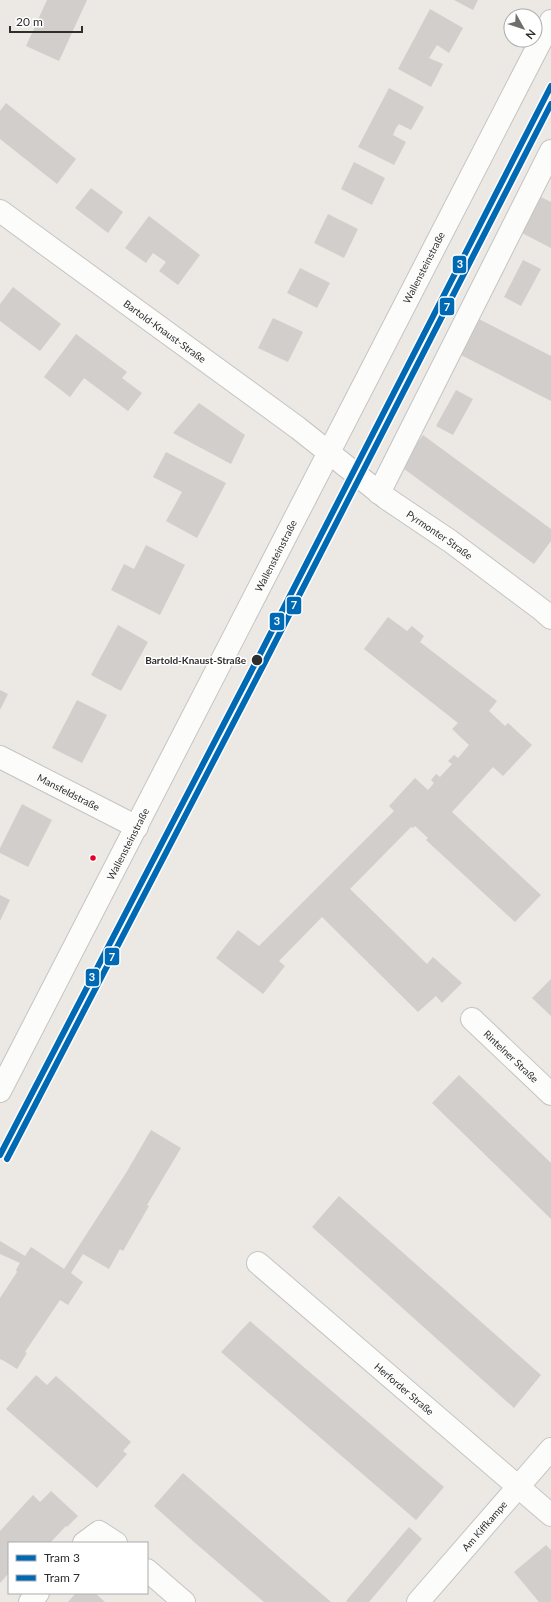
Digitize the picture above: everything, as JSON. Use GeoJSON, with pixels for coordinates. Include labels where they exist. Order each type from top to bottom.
{"type":"FeatureCollection","features":[{"type":"Feature","properties":{"kind":"street","name":"Wallensteinstraße"},"geometry":{"type":"LineString","coordinates":[[0,1091],[551,21]]}},
{"type":"Feature","properties":{"kind":"street"},"geometry":{"type":"LineString","coordinates":[[379,493],[551,151]]}},
{"type":"Feature","properties":{"kind":"street","name":"Bartold-Knaust-Straße"},"geometry":{"type":"LineString","coordinates":[[0,211],[328,452]]}},
{"type":"Feature","properties":{"kind":"street","name":"Pyrmonter Straße"},"geometry":{"type":"LineString","coordinates":[[328,452],[379,493],[548,609]]}},
{"type":"Feature","properties":{"kind":"street","name":"Mansfeldstraße"},"geometry":{"type":"LineString","coordinates":[[0,757],[137,827]]}},
{"type":"Feature","properties":{"kind":"street","name":"Rintelner Straße"},"geometry":{"type":"LineString","coordinates":[[472,1019],[551,1094]]}},
{"type":"Feature","properties":{"kind":"street","name":"Herforder Straße"},"geometry":{"type":"LineString","coordinates":[[258,1263],[551,1515]]}},
{"type":"Feature","properties":{"kind":"street","name":"Am Kiffkampe"},"geometry":{"type":"LineString","coordinates":[[418,1602],[551,1449]]}},
{"type":"Feature","properties":{"kind":"street"},"geometry":{"type":"LineString","coordinates":[[148,1571],[184,1602]]}},
{"type":"Feature","properties":{"kind":"street"},"geometry":{"type":"LineString","coordinates":[[30,1602],[37,1594]]}},
{"type":"Feature","properties":{"kind":"building"},"geometry":{"type":"Polygon","coordinates":[[[47,0],[87,0],[59,61],[26,46],[47,0]]]}},
{"type":"Feature","properties":{"kind":"building"},"geometry":{"type":"Polygon","coordinates":[[[454,0],[478,0],[473,10],[454,0]]]}},
{"type":"Feature","properties":{"kind":"building"},"geometry":{"type":"Polygon","coordinates":[[[430,9],[463,28],[449,53],[437,45],[429,58],[443,64],[431,87],[398,69],[430,9]]]}},
{"type":"Feature","properties":{"kind":"building"},"geometry":{"type":"Polygon","coordinates":[[[389,88],[424,107],[411,130],[399,124],[396,128],[393,135],[406,142],[394,165],[358,147],[389,88]]]}},
{"type":"Feature","properties":{"kind":"building"},"geometry":{"type":"Polygon","coordinates":[[[6,103],[76,159],[57,184],[0,139],[0,111],[6,103]]]}},
{"type":"Feature","properties":{"kind":"building"},"geometry":{"type":"Polygon","coordinates":[[[354,162],[385,178],[372,205],[341,189],[354,162]]]}},
{"type":"Feature","properties":{"kind":"building"},"geometry":{"type":"Polygon","coordinates":[[[91,188],[123,212],[108,233],[75,208],[91,188]]]}},
{"type":"Feature","properties":{"kind":"building"},"geometry":{"type":"Polygon","coordinates":[[[541,197],[551,202],[551,248],[522,233],[541,197]]]}},
{"type":"Feature","properties":{"kind":"building"},"geometry":{"type":"Polygon","coordinates":[[[328,214],[358,229],[344,258],[314,243],[328,214]]]}},
{"type":"Feature","properties":{"kind":"building"},"geometry":{"type":"Polygon","coordinates":[[[149,216],[200,255],[178,285],[159,271],[166,262],[153,253],[146,263],[125,248],[149,216]]]}},
{"type":"Feature","properties":{"kind":"building"},"geometry":{"type":"Polygon","coordinates":[[[523,260],[541,269],[521,306],[504,297],[523,260]]]}},
{"type":"Feature","properties":{"kind":"building"},"geometry":{"type":"Polygon","coordinates":[[[300,268],[330,283],[317,308],[287,293],[300,268]]]}},
{"type":"Feature","properties":{"kind":"building"},"geometry":{"type":"Polygon","coordinates":[[[13,287],[61,324],[40,351],[0,321],[0,304],[13,287]]]}},
{"type":"Feature","properties":{"kind":"building"},"geometry":{"type":"Polygon","coordinates":[[[273,318],[303,332],[288,362],[258,348],[273,318]]]}},
{"type":"Feature","properties":{"kind":"building"},"geometry":{"type":"Polygon","coordinates":[[[477,318],[551,356],[551,401],[459,354],[477,318]]]}},
{"type":"Feature","properties":{"kind":"building"},"geometry":{"type":"Polygon","coordinates":[[[76,334],[127,372],[122,378],[142,393],[128,411],[84,378],[70,397],[44,377],[76,334]]]}},
{"type":"Feature","properties":{"kind":"building"},"geometry":{"type":"Polygon","coordinates":[[[456,390],[473,399],[453,435],[436,426],[456,390]]]}},
{"type":"Feature","properties":{"kind":"building"},"geometry":{"type":"Polygon","coordinates":[[[199,403],[245,435],[231,464],[173,433],[199,403]]]}},
{"type":"Feature","properties":{"kind":"building"},"geometry":{"type":"Polygon","coordinates":[[[423,435],[551,529],[551,541],[534,564],[400,466],[423,435]]]}},
{"type":"Feature","properties":{"kind":"building"},"geometry":{"type":"Polygon","coordinates":[[[166,452],[226,483],[197,538],[166,521],[182,492],[153,477],[166,452]]]}},
{"type":"Feature","properties":{"kind":"building"},"geometry":{"type":"Polygon","coordinates":[[[146,545],[185,565],[160,615],[111,590],[124,564],[134,569],[146,545]]]}},
{"type":"Feature","properties":{"kind":"building"},"geometry":{"type":"Polygon","coordinates":[[[388,617],[407,631],[412,626],[424,636],[420,642],[497,701],[489,711],[505,726],[508,723],[532,745],[503,776],[493,767],[452,812],[541,895],[515,922],[426,840],[428,838],[415,826],[413,828],[411,827],[350,889],[427,964],[433,957],[462,983],[442,1003],[436,996],[418,1012],[322,917],[279,961],[285,966],[263,994],[216,958],[238,930],[259,946],[394,811],[389,806],[415,778],[428,790],[434,783],[431,780],[436,774],[440,777],[452,764],[448,761],[454,755],[458,758],[469,745],[452,729],[458,723],[364,649],[388,617]]]}},
{"type":"Feature","properties":{"kind":"building"},"geometry":{"type":"Polygon","coordinates":[[[118,625],[148,642],[121,691],[91,675],[118,625]]]}},
{"type":"Feature","properties":{"kind":"building"},"geometry":{"type":"Polygon","coordinates":[[[0,690],[8,694],[0,710],[0,690]]]}},
{"type":"Feature","properties":{"kind":"building"},"geometry":{"type":"Polygon","coordinates":[[[77,700],[107,715],[82,763],[52,748],[77,700]]]}},
{"type":"Feature","properties":{"kind":"building"},"geometry":{"type":"Polygon","coordinates":[[[22,804],[52,820],[28,867],[0,853],[0,848],[22,804]]]}},
{"type":"Feature","properties":{"kind":"building"},"geometry":{"type":"Polygon","coordinates":[[[0,895],[10,900],[0,921],[0,895]]]}},
{"type":"Feature","properties":{"kind":"building"},"geometry":{"type":"Polygon","coordinates":[[[551,979],[551,1016],[532,998],[551,979]]]}},
{"type":"Feature","properties":{"kind":"building"},"geometry":{"type":"Polygon","coordinates":[[[459,1075],[551,1163],[551,1219],[432,1103],[459,1075]]]}},
{"type":"Feature","properties":{"kind":"building"},"geometry":{"type":"Polygon","coordinates":[[[151,1130],[181,1148],[147,1205],[149,1206],[123,1251],[120,1249],[109,1269],[83,1254],[71,1273],[83,1282],[68,1305],[60,1300],[25,1352],[27,1353],[17,1369],[0,1359],[0,1298],[17,1272],[16,1270],[20,1263],[0,1254],[0,1241],[25,1256],[31,1247],[64,1269],[126,1173],[151,1130]]]}},
{"type":"Feature","properties":{"kind":"building"},"geometry":{"type":"Polygon","coordinates":[[[339,1196],[541,1375],[514,1408],[312,1227],[339,1196]]]}},
{"type":"Feature","properties":{"kind":"building"},"geometry":{"type":"Polygon","coordinates":[[[250,1321],[444,1487],[416,1520],[221,1352],[250,1321]]]}},
{"type":"Feature","properties":{"kind":"building"},"geometry":{"type":"Polygon","coordinates":[[[36,1375],[47,1385],[56,1376],[131,1442],[123,1451],[127,1454],[97,1488],[6,1409],[36,1375]]]}},
{"type":"Feature","properties":{"kind":"building"},"geometry":{"type":"Polygon","coordinates":[[[183,1473],[331,1602],[264,1602],[193,1541],[154,1506],[183,1473]]]}},
{"type":"Feature","properties":{"kind":"building"},"geometry":{"type":"Polygon","coordinates":[[[51,1491],[78,1516],[51,1542],[8,1542],[8,1574],[0,1583],[0,1531],[33,1495],[40,1502],[51,1491]]]}},
{"type":"Feature","properties":{"kind":"building"},"geometry":{"type":"Polygon","coordinates":[[[409,1527],[422,1539],[369,1602],[346,1601],[409,1527]]]}},
{"type":"Feature","properties":{"kind":"building"},"geometry":{"type":"Polygon","coordinates":[[[546,1545],[551,1550],[551,1602],[539,1602],[514,1572],[546,1545]]]}},
{"type":"Feature","properties":{"kind":"building"},"geometry":{"type":"Polygon","coordinates":[[[75,1594],[96,1594],[105,1602],[68,1602],[75,1594]]]}},
{"type":"Feature","properties":{"kind":"tram line","name":"3"},"geometry":{"type":"LineString","coordinates":[[0,1155],[257,660],[551,86]]}},
{"type":"Feature","properties":{"kind":"tram line","name":"7"},"geometry":{"type":"LineString","coordinates":[[7,1159],[264,664],[551,104]]}},
{"type":"Feature","properties":{"kind":"place","name":"Bartold-Knaust-Straße"},"geometry":{"type":"Point","coordinates":[257,660]}}]}
